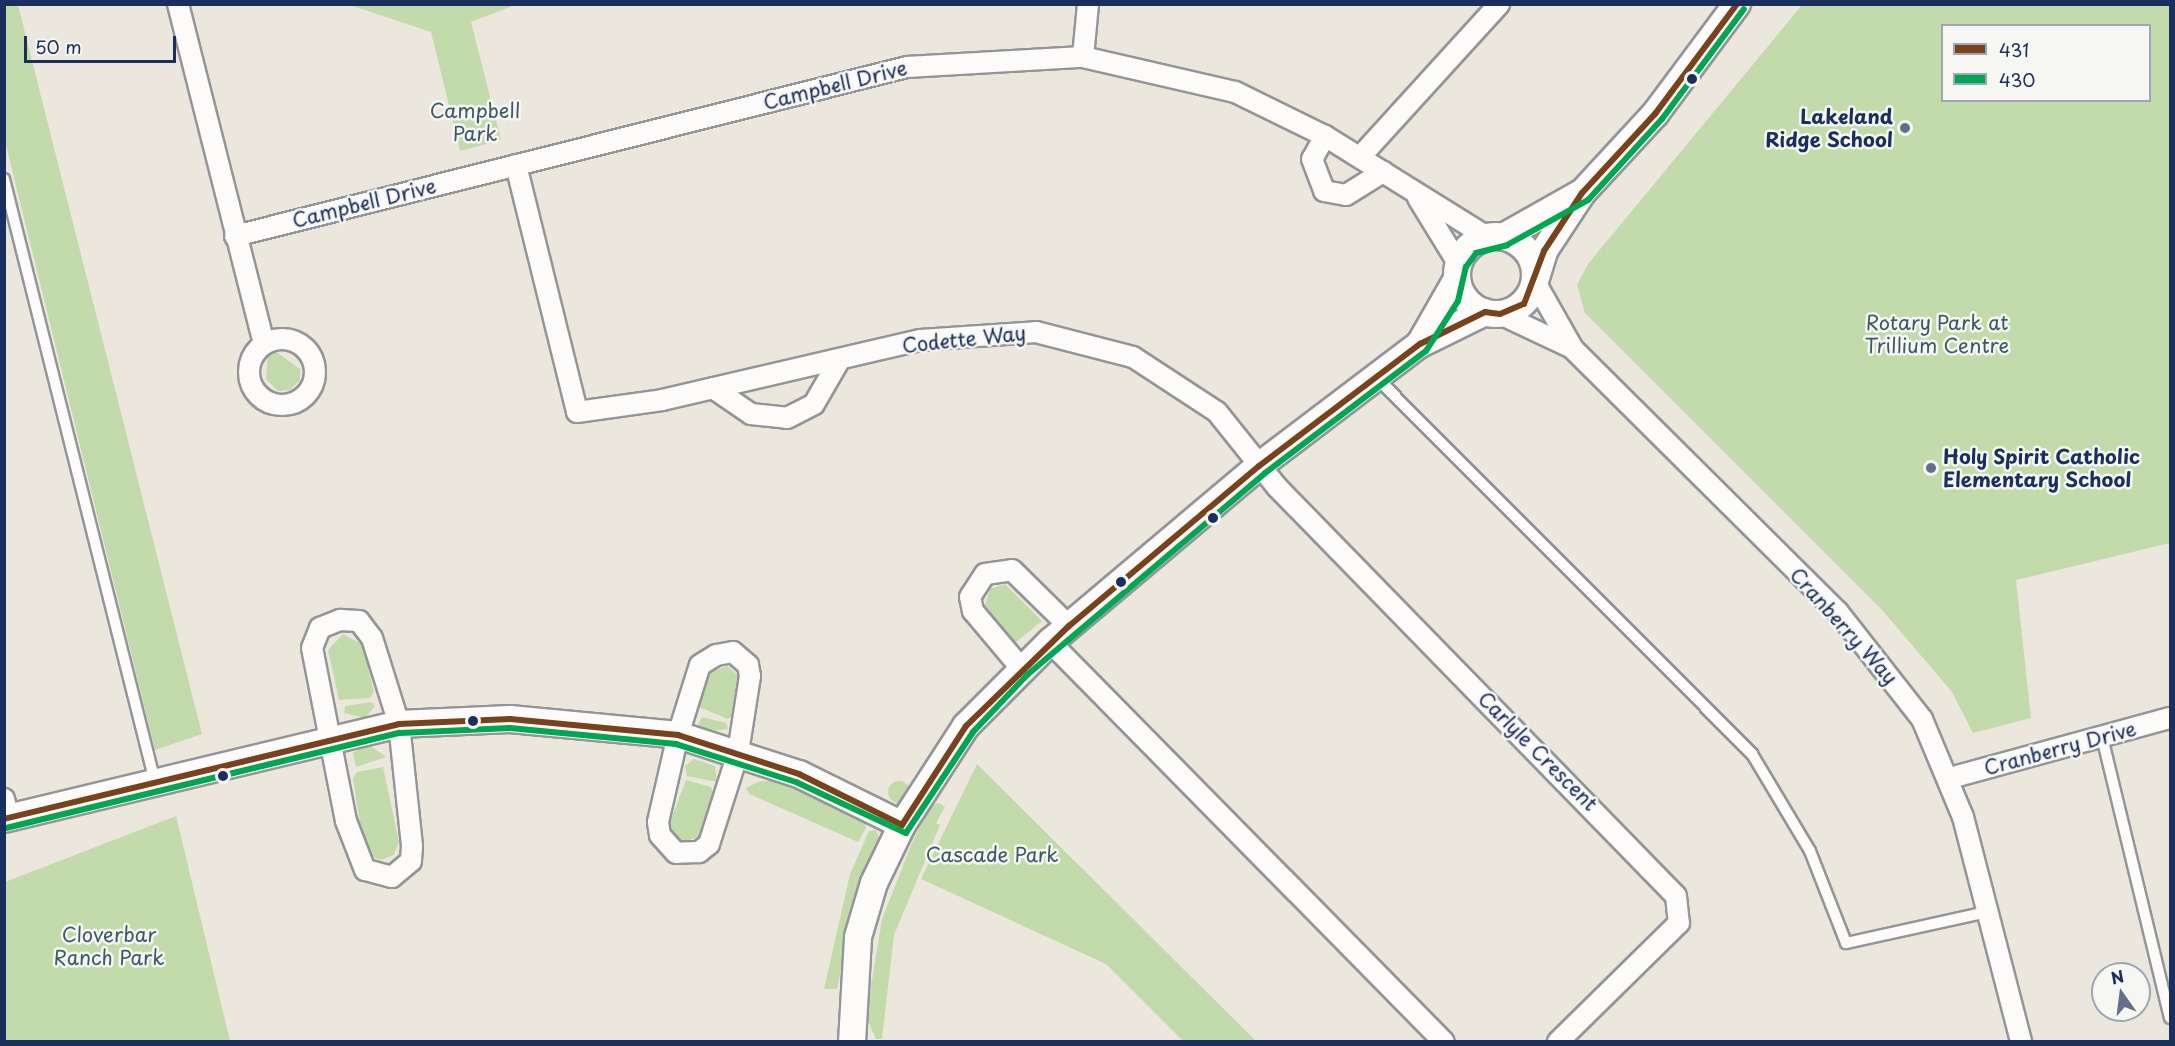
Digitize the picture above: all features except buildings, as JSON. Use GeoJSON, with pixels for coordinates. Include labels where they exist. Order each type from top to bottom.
{"type":"FeatureCollection","features":[{"type":"Feature","properties":{"kind":"street"},"geometry":{"type":"LineString","coordinates":[[178,4],[264,343]]}},
{"type":"Feature","properties":{"kind":"street"},"geometry":{"type":"LineString","coordinates":[[1083,57],[1088,4]]}},
{"type":"Feature","properties":{"kind":"street"},"geometry":{"type":"LineString","coordinates":[[1360,157],[1499,4]]}},
{"type":"Feature","properties":{"kind":"street"},"geometry":{"type":"LineString","coordinates":[[852,1041],[858,937],[874,883],[902,825],[966,726],[1021,668],[1259,466],[1419,344],[1492,313],[1524,304],[1536,280],[1544,251],[1582,193],[1655,114],[1737,4]]}},
{"type":"Feature","properties":{"kind":"street","name":"Campbell Drive"},"geometry":{"type":"LineString","coordinates":[[235,236],[907,67],[1083,57],[1235,92],[1325,136],[1383,172],[1418,198],[1496,237]]}},
{"type":"Feature","properties":{"kind":"street"},"geometry":{"type":"LineString","coordinates":[[1325,136],[1312,159],[1324,191],[1346,195],[1383,172]]}},
{"type":"Feature","properties":{"kind":"street","name":"Codette Way"},"geometry":{"type":"LineString","coordinates":[[516,165],[577,412],[712,388],[920,340],[1036,332],[1133,357],[1217,412],[1259,466]]}},
{"type":"Feature","properties":{"kind":"street"},"geometry":{"type":"LineString","coordinates":[[1419,344],[1471,245],[1496,237],[1582,193]]}},
{"type":"Feature","properties":{"kind":"street","name":"Campbell Drive"},"geometry":{"type":"LineString","coordinates":[[1418,198],[1457,271]]}},
{"type":"Feature","properties":{"kind":"street"},"geometry":{"type":"LineString","coordinates":[[1496,237],[1522,246],[1533,260],[1536,280]]}},
{"type":"Feature","properties":{"kind":"street"},"geometry":{"type":"LineString","coordinates":[[1457,271],[1461,295],[1492,313]]}},
{"type":"Feature","properties":{"kind":"street","name":"Cranberry Way"},"geometry":{"type":"LineString","coordinates":[[1536,280],[1573,349],[1882,662],[1922,719],[1950,778],[2021,1041]]}},
{"type":"Feature","properties":{"kind":"street","name":"Cranberry Way"},"geometry":{"type":"LineString","coordinates":[[1492,313],[1573,349]]}},
{"type":"Feature","properties":{"kind":"street"},"geometry":{"type":"LineString","coordinates":[[712,388],[751,414],[787,418],[814,404],[840,359]]}},
{"type":"Feature","properties":{"kind":"street","name":"Carlyle Crescent"},"geometry":{"type":"LineString","coordinates":[[1259,466],[1676,896],[1679,923],[1558,1041]]}},
{"type":"Feature","properties":{"kind":"street"},"geometry":{"type":"LineString","coordinates":[[1021,668],[973,611],[970,597],[985,573],[1012,570],[1060,634],[1443,1041]]}},
{"type":"Feature","properties":{"kind":"street"},"geometry":{"type":"LineString","coordinates":[[340,620],[359,621],[372,638],[399,724],[412,846],[411,861],[392,877],[365,870],[356,857],[332,738],[312,648],[320,628],[340,620]]}},
{"type":"Feature","properties":{"kind":"street"},"geometry":{"type":"LineString","coordinates":[[734,652],[747,665],[750,676],[738,753],[709,844],[699,852],[676,853],[660,835],[658,822],[678,735],[700,665],[716,654],[734,652]]}},
{"type":"Feature","properties":{"kind":"street"},"geometry":{"type":"LineString","coordinates":[[6,812],[155,782],[332,738],[399,724],[510,718],[678,735],[800,774],[902,825]]}},
{"type":"Feature","properties":{"kind":"street","name":"Cranberry Drive"},"geometry":{"type":"LineString","coordinates":[[1950,778],[2170,718]]}},
{"type":"Feature","properties":{"kind":"lane"},"geometry":{"type":"LineString","coordinates":[[4,179],[10,222],[155,782]]}},
{"type":"Feature","properties":{"kind":"lane"},"geometry":{"type":"LineString","coordinates":[[1377,378],[1752,754],[1810,851],[1846,944],[1987,912]]}},
{"type":"Feature","properties":{"kind":"lane"},"geometry":{"type":"LineString","coordinates":[[2102,737],[2170,1018]]}},
{"type":"Feature","properties":{"kind":"green space"},"geometry":{"type":"Polygon","coordinates":[[[4,5],[18,5],[202,734],[155,750],[5,141],[4,5]]]}},
{"type":"Feature","properties":{"kind":"green space","name":"Campbell Park"},"geometry":{"type":"Polygon","coordinates":[[[350,5],[515,5],[471,22],[501,140],[460,151],[431,32],[350,5]]]}},
{"type":"Feature","properties":{"kind":"green space","name":"Rotary Park at Trillium Centre"},"geometry":{"type":"Polygon","coordinates":[[[1802,5],[2170,5],[2170,543],[2016,580],[2031,718],[1973,733],[1952,692],[1883,611],[1585,313],[1577,285],[1588,264],[1802,5]]]}},
{"type":"Feature","properties":{"kind":"green space"},"geometry":{"type":"Polygon","coordinates":[[[275,351],[300,369],[300,380],[290,390],[278,391],[266,379],[268,354],[275,351]]]}},
{"type":"Feature","properties":{"kind":"green space"},"geometry":{"type":"Polygon","coordinates":[[[1005,584],[1042,621],[1015,643],[985,605],[990,589],[1005,584]]]}},
{"type":"Feature","properties":{"kind":"green space"},"geometry":{"type":"Polygon","coordinates":[[[343,634],[363,645],[374,692],[370,698],[339,700],[328,650],[343,634]]]}},
{"type":"Feature","properties":{"kind":"green space"},"geometry":{"type":"Polygon","coordinates":[[[727,666],[740,677],[734,715],[728,719],[699,707],[709,673],[727,666]]]}},
{"type":"Feature","properties":{"kind":"green space"},"geometry":{"type":"Polygon","coordinates":[[[371,702],[375,706],[365,718],[344,713],[345,706],[371,702]]]}},
{"type":"Feature","properties":{"kind":"green space"},"geometry":{"type":"Polygon","coordinates":[[[702,717],[726,723],[728,729],[705,732],[698,725],[702,717]]]}},
{"type":"Feature","properties":{"kind":"green space"},"geometry":{"type":"Polygon","coordinates":[[[368,744],[386,757],[356,767],[353,753],[368,744]]]}},
{"type":"Feature","properties":{"kind":"green space"},"geometry":{"type":"Polygon","coordinates":[[[694,759],[715,766],[717,782],[687,776],[685,766],[694,759]]]}},
{"type":"Feature","properties":{"kind":"green space","name":"Cascade Park"},"geometry":{"type":"Polygon","coordinates":[[[977,764],[1256,1041],[1183,1041],[1106,964],[921,879],[977,764]]]}},
{"type":"Feature","properties":{"kind":"green space"},"geometry":{"type":"Polygon","coordinates":[[[383,767],[399,842],[394,855],[380,860],[368,855],[363,844],[353,778],[357,772],[383,767]]]}},
{"type":"Feature","properties":{"kind":"green space"},"geometry":{"type":"Polygon","coordinates":[[[686,780],[711,787],[714,794],[702,835],[682,843],[669,825],[686,780]]]}},
{"type":"Feature","properties":{"kind":"green space"},"geometry":{"type":"Polygon","coordinates":[[[760,781],[775,781],[816,797],[864,820],[866,828],[858,842],[749,794],[746,788],[760,781]]]}},
{"type":"Feature","properties":{"kind":"green space"},"geometry":{"type":"Polygon","coordinates":[[[899,781],[907,784],[910,792],[907,800],[899,803],[891,800],[888,792],[891,784],[899,781]]]}},
{"type":"Feature","properties":{"kind":"green space"},"geometry":{"type":"Polygon","coordinates":[[[939,803],[945,807],[936,823],[940,825],[894,935],[882,1039],[876,1039],[866,1017],[882,919],[914,838],[932,805],[939,803]]]}},
{"type":"Feature","properties":{"kind":"green space","name":"Cloverbar Ranch Park"},"geometry":{"type":"Polygon","coordinates":[[[176,816],[230,1041],[5,1041],[5,882],[176,816]]]}},
{"type":"Feature","properties":{"kind":"green space"},"geometry":{"type":"Polygon","coordinates":[[[876,830],[881,843],[855,901],[837,989],[824,989],[850,874],[869,831],[876,830]]]}},
{"type":"Feature","properties":{"kind":"transit line","name":"431"},"geometry":{"type":"LineString","coordinates":[[4,819],[399,724],[510,719],[678,735],[799,774],[902,825],[966,726],[1069,626],[1259,466],[1420,344],[1485,312],[1500,314],[1524,304],[1544,251],[1582,193],[1655,114],[1737,4]]}},
{"type":"Feature","properties":{"kind":"transit line","name":"430"},"geometry":{"type":"LineString","coordinates":[[6,828],[400,733],[510,728],[676,744],[796,782],[906,833],[973,732],[1027,675],[1265,473],[1426,351],[1458,301],[1466,267],[1476,253],[1507,245],[1588,200],[1662,119],[1744,9]]}},
{"type":"Feature","properties":{"kind":"place","name":"Lakeland Ridge School"},"geometry":{"type":"Point","coordinates":[1905,128]}},
{"type":"Feature","properties":{"kind":"place","name":"Holy Spirit Catholic Elementary School"},"geometry":{"type":"Point","coordinates":[1931,468]}}]}
